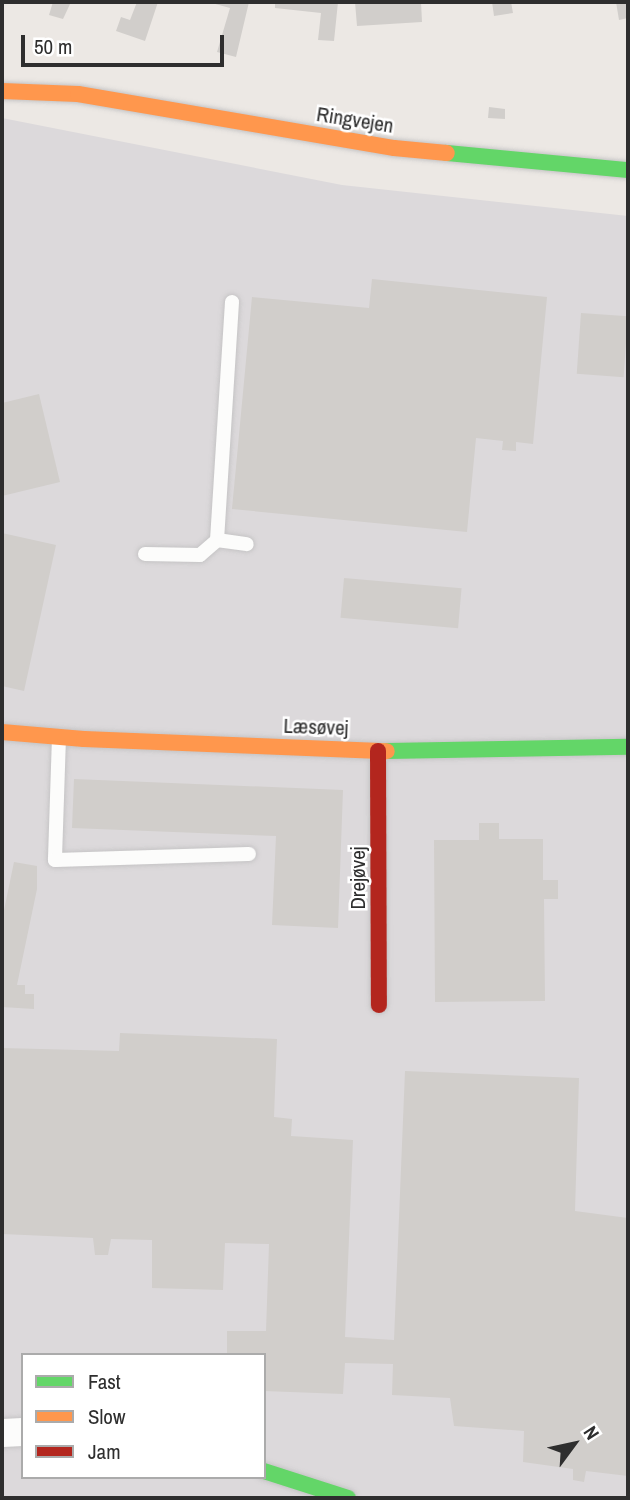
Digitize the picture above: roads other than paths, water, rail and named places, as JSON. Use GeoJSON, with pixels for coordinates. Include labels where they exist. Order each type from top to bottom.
{"type":"FeatureCollection","features":[{"type":"Feature","properties":{"kind":"street","name":"Ringvejen"},"geometry":{"type":"LineString","coordinates":[[27,76],[78,94]]}},
{"type":"Feature","properties":{"kind":"street","name":"Ringvejen"},"geometry":{"type":"LineString","coordinates":[[2,92],[78,94],[394,148],[628,170]]}},
{"type":"Feature","properties":{"kind":"street","name":"Læsøvej"},"geometry":{"type":"LineString","coordinates":[[2,732],[379,751],[628,747]]}},
{"type":"Feature","properties":{"kind":"street","name":"Drejøvej"},"geometry":{"type":"LineString","coordinates":[[379,751],[379,1005]]}},
{"type":"Feature","properties":{"kind":"street"},"geometry":{"type":"LineString","coordinates":[[2,1433],[21,1432]]}},
{"type":"Feature","properties":{"kind":"street"},"geometry":{"type":"LineString","coordinates":[[266,1472],[348,1498]]}},
{"type":"Feature","properties":{"kind":"lane"},"geometry":{"type":"LineString","coordinates":[[145,554],[200,555],[217,540],[232,302]]}},
{"type":"Feature","properties":{"kind":"lane"},"geometry":{"type":"LineString","coordinates":[[217,540],[247,544]]}},
{"type":"Feature","properties":{"kind":"lane"},"geometry":{"type":"LineString","coordinates":[[60,737],[55,860],[249,854]]}}]}
